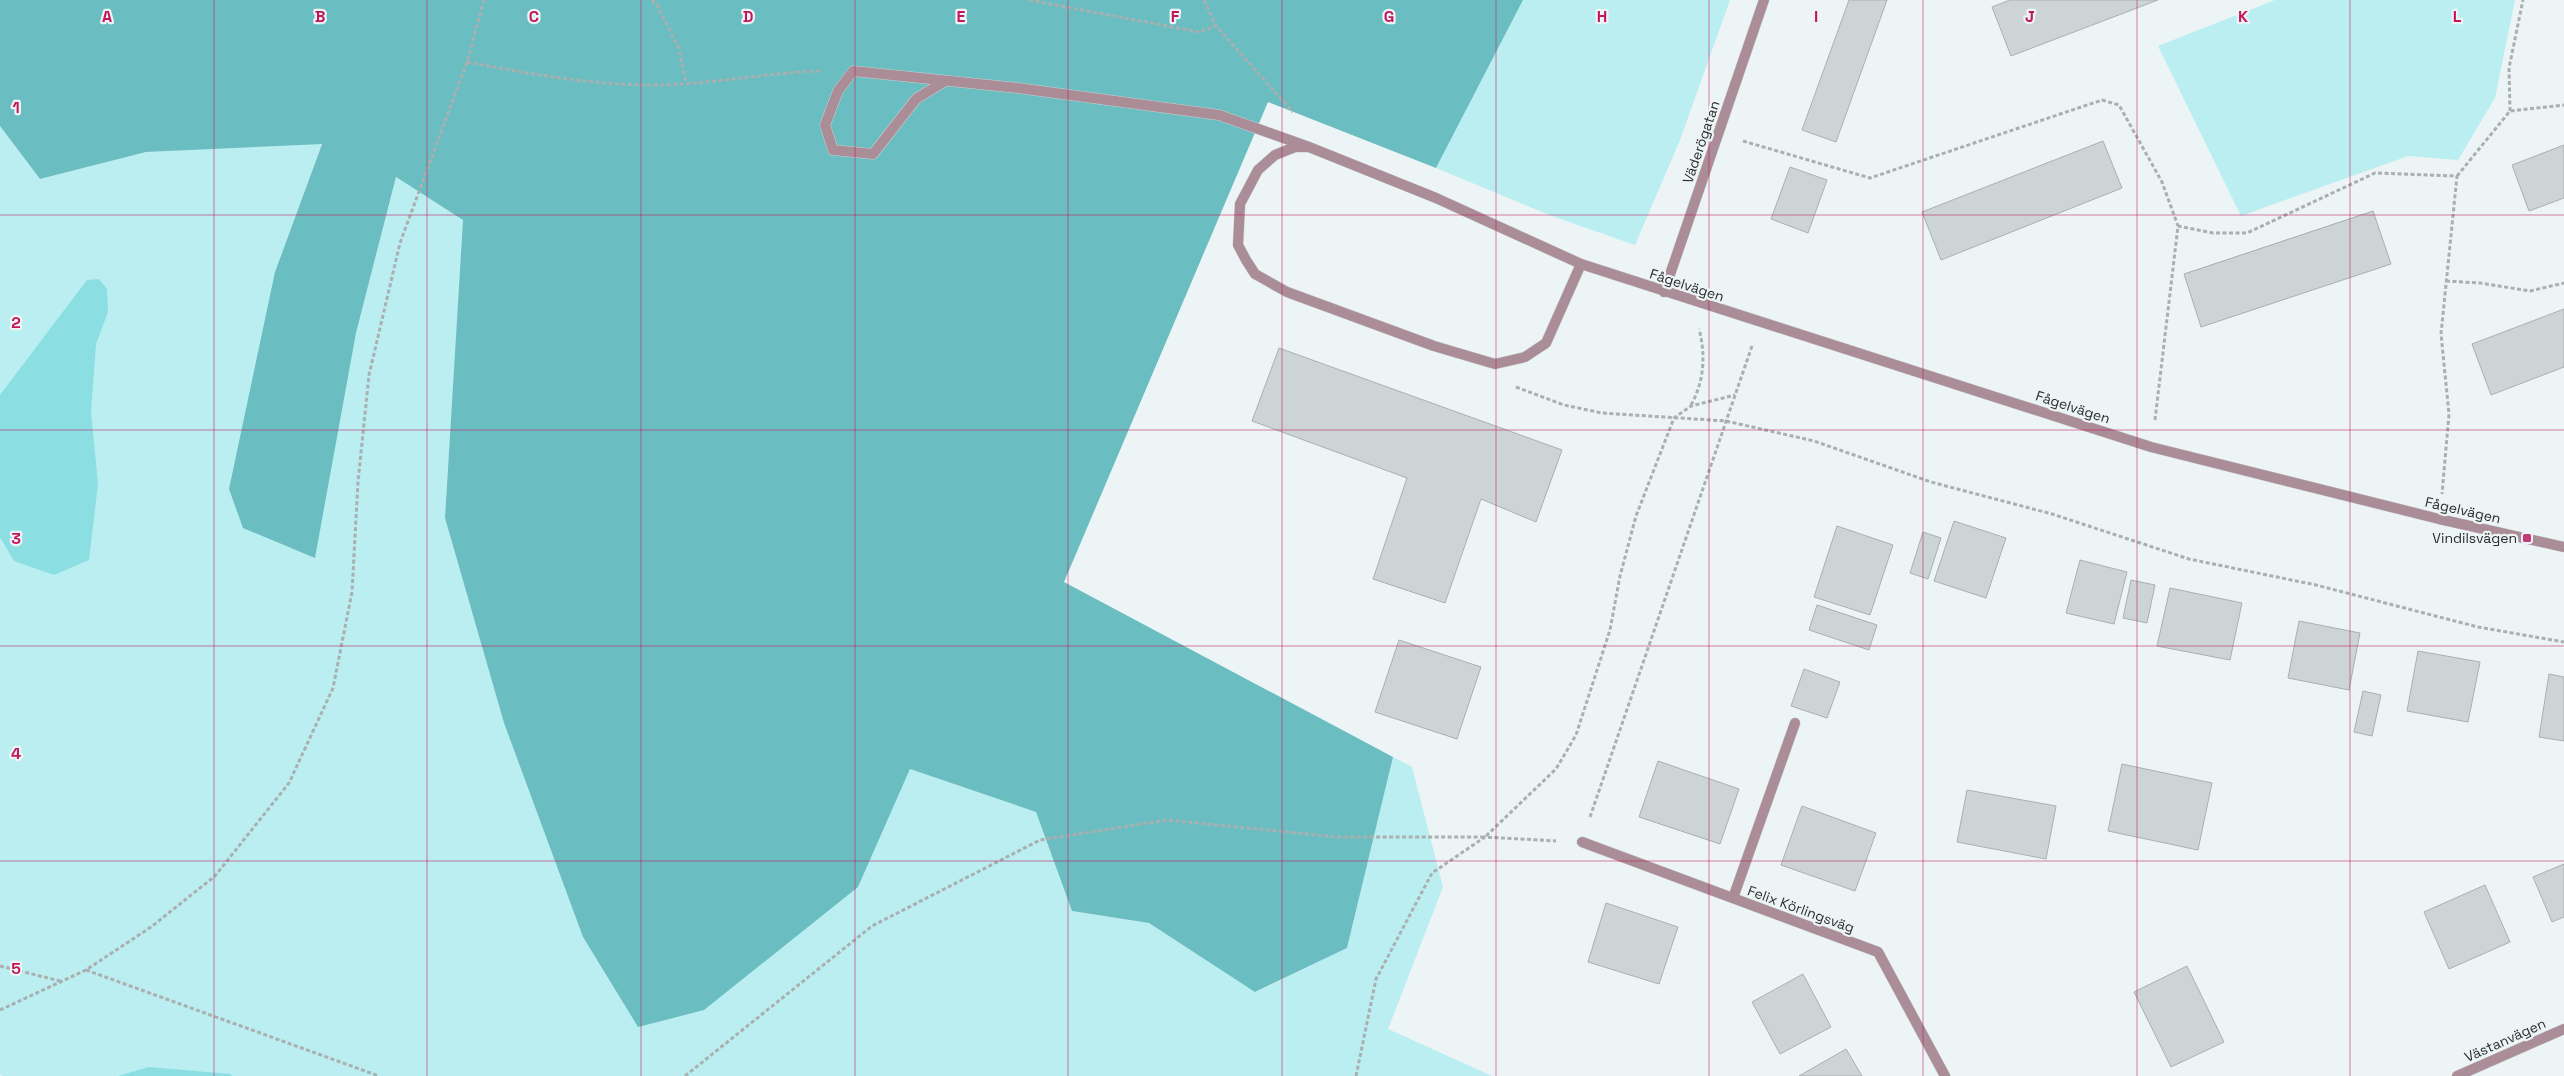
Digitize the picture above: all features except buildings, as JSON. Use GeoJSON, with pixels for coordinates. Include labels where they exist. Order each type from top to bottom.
{"type":"FeatureCollection","features":[{"type":"Feature","properties":{"kind":"street","name":"Väderögatan"},"geometry":{"type":"LineString","coordinates":[[1664,292],[1764,0]]}},
{"type":"Feature","properties":{"kind":"street","name":"Fågelvägen"},"geometry":{"type":"LineString","coordinates":[[853,70],[1018,88],[1219,115],[1309,147],[1436,198],[1581,264],[1760,323],[2152,447],[2439,519],[2564,547]]}},
{"type":"Feature","properties":{"kind":"street"},"geometry":{"type":"LineString","coordinates":[[853,70],[838,91],[825,125],[833,150],[872,154],[916,99],[945,81]]}},
{"type":"Feature","properties":{"kind":"street"},"geometry":{"type":"LineString","coordinates":[[1309,147],[1294,148],[1275,155],[1258,170],[1240,204],[1238,245],[1246,260],[1256,274],[1287,292],[1434,346],[1495,364],[1525,357],[1546,343],[1581,264]]}},
{"type":"Feature","properties":{"kind":"street"},"geometry":{"type":"LineString","coordinates":[[1733,898],[1795,723]]}},
{"type":"Feature","properties":{"kind":"street","name":"Felix Körlingsväg"},"geometry":{"type":"LineString","coordinates":[[1582,842],[1878,952],[1945,1076]]}},
{"type":"Feature","properties":{"kind":"street","name":"Västanvägen"},"geometry":{"type":"LineString","coordinates":[[2457,1076],[2564,1030]]}},
{"type":"Feature","properties":{"kind":"path"},"geometry":{"type":"LineString","coordinates":[[0,1010],[86,970],[150,927],[215,876],[289,783],[333,688],[352,592],[358,482],[369,375],[400,243],[467,62],[484,0]]}},
{"type":"Feature","properties":{"kind":"path"},"geometry":{"type":"LineString","coordinates":[[652,0],[657,5],[679,49],[686,83]]}},
{"type":"Feature","properties":{"kind":"path"},"geometry":{"type":"LineString","coordinates":[[1029,0],[1199,32],[1216,26]]}},
{"type":"Feature","properties":{"kind":"path"},"geometry":{"type":"LineString","coordinates":[[1204,0],[1216,26],[1283,99],[1304,127],[1309,147]]}},
{"type":"Feature","properties":{"kind":"path"},"geometry":{"type":"LineString","coordinates":[[2442,494],[2449,414],[2441,334],[2457,176],[2510,111],[2509,68],[2523,0]]}},
{"type":"Feature","properties":{"kind":"path"},"geometry":{"type":"LineString","coordinates":[[467,62],[535,75],[644,85],[800,72],[853,70]]}},
{"type":"Feature","properties":{"kind":"path"},"geometry":{"type":"LineString","coordinates":[[1736,139],[1870,178],[2102,100],[2119,105],[2162,182],[2178,226],[2154,423]]}},
{"type":"Feature","properties":{"kind":"path"},"geometry":{"type":"LineString","coordinates":[[2510,111],[2564,105]]}},
{"type":"Feature","properties":{"kind":"path"},"geometry":{"type":"LineString","coordinates":[[2178,226],[2213,233],[2247,232],[2375,173],[2457,176]]}},
{"type":"Feature","properties":{"kind":"path"},"geometry":{"type":"LineString","coordinates":[[2446,281],[2480,283],[2530,291],[2564,282]]}},
{"type":"Feature","properties":{"kind":"path"},"geometry":{"type":"LineString","coordinates":[[1691,406],[1699,390],[1703,366],[1702,340],[1692,301]]}},
{"type":"Feature","properties":{"kind":"path"},"geometry":{"type":"LineString","coordinates":[[685,1076],[872,926],[1040,840],[1167,820],[1338,837],[1485,837],[1582,842],[1760,323]]}},
{"type":"Feature","properties":{"kind":"path"},"geometry":{"type":"LineString","coordinates":[[1514,386],[1564,405],[1602,413],[1726,421],[1814,441],[1931,482],[2052,514],[2190,558],[2316,585],[2478,627],[2564,642]]}},
{"type":"Feature","properties":{"kind":"path"},"geometry":{"type":"LineString","coordinates":[[1356,1076],[1376,979],[1432,873],[1485,837],[1556,770],[1576,735],[1610,630],[1620,576],[1636,516],[1674,418],[1691,406],[1735,395]]}},
{"type":"Feature","properties":{"kind":"path"},"geometry":{"type":"LineString","coordinates":[[0,966],[61,982]]}},
{"type":"Feature","properties":{"kind":"path"},"geometry":{"type":"LineString","coordinates":[[86,970],[379,1076]]}},
{"type":"Feature","properties":{"kind":"shaded area"},"geometry":{"type":"Polygon","coordinates":[[[0,0],[1523,0],[1436,168],[1268,102],[1064,582],[1393,757],[1347,948],[1255,992],[1149,923],[1072,911],[1036,812],[910,769],[858,887],[704,1010],[638,1027],[583,937],[504,723],[445,518],[463,220],[396,177],[356,333],[315,558],[243,528],[229,489],[275,272],[322,144],[146,152],[40,179],[0,126],[0,0]]]}},
{"type":"Feature","properties":{"kind":"shaded area"},"geometry":{"type":"Polygon","coordinates":[[[1523,0],[1730,0],[1680,140],[1635,245],[1552,216],[1436,168],[1523,0]]]}},
{"type":"Feature","properties":{"kind":"shaded area"},"geometry":{"type":"Polygon","coordinates":[[[2275,0],[2515,0],[2495,98],[2458,160],[2408,156],[2241,216],[2158,46],[2275,0]]]}},
{"type":"Feature","properties":{"kind":"shaded area"},"geometry":{"type":"Polygon","coordinates":[[[0,126],[40,179],[146,152],[322,143],[275,272],[315,557],[356,333],[396,177],[463,220],[445,518],[504,723],[583,937],[638,1027],[858,887],[910,769],[1036,812],[1072,911],[1149,923],[1256,992],[1347,948],[1393,757],[1412,767],[1443,887],[1388,1029],[1492,1076],[2,1076],[0,1074],[0,126]]]}},
{"type":"Feature","properties":{"kind":"shaded area"},"geometry":{"type":"Polygon","coordinates":[[[99,279],[107,289],[108,312],[96,344],[91,412],[98,484],[89,560],[54,575],[14,561],[0,537],[0,395],[87,280],[99,279]]]}},
{"type":"Feature","properties":{"kind":"shaded area"},"geometry":{"type":"Polygon","coordinates":[[[149,1067],[230,1074],[232,1076],[118,1076],[149,1067]]]}},
{"type":"Feature","properties":{"kind":"place","name":"Vindilsvägen"},"geometry":{"type":"Point","coordinates":[2527,538]}}]}
